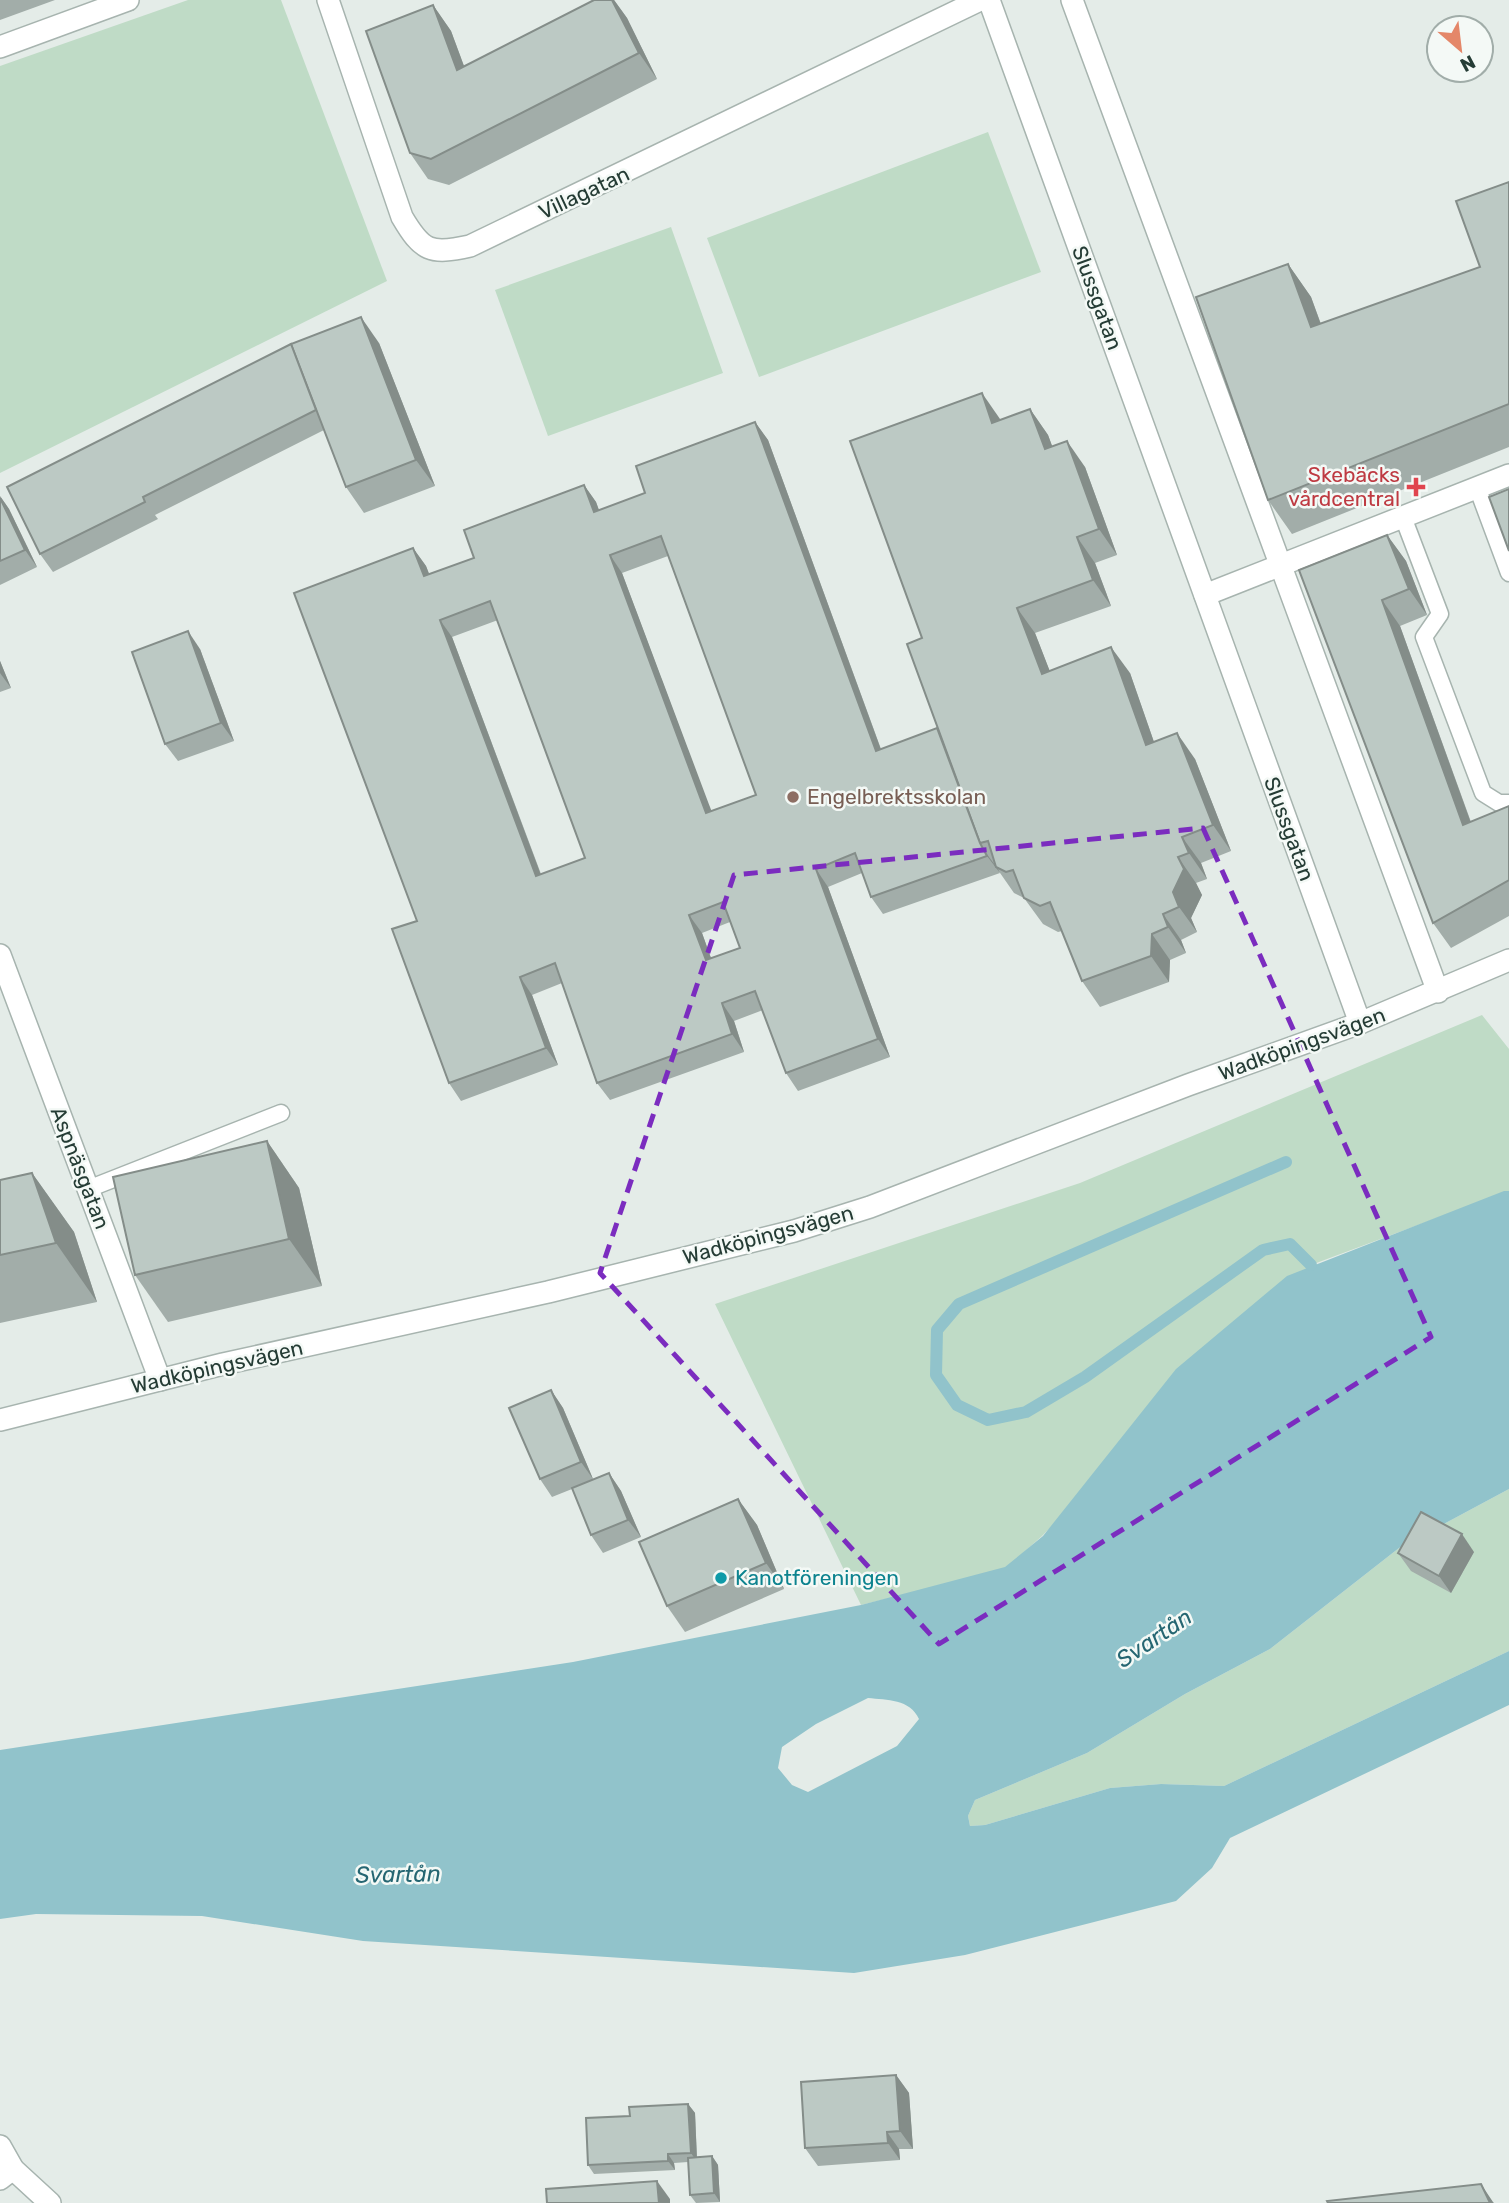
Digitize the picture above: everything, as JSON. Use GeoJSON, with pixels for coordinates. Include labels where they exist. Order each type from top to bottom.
{"type":"FeatureCollection","features":[{"type":"Feature","properties":{"kind":"street"},"geometry":{"type":"LineString","coordinates":[[0,47],[128,0]]}},
{"type":"Feature","properties":{"kind":"street","name":"Villagatan"},"geometry":{"type":"LineString","coordinates":[[328,0],[402,217],[418,243],[441,253],[470,246],[980,0]]}},
{"type":"Feature","properties":{"kind":"street","name":"Slussgatan"},"geometry":{"type":"LineString","coordinates":[[989,0],[1360,1023]]}},
{"type":"Feature","properties":{"kind":"street"},"geometry":{"type":"LineString","coordinates":[[1072,0],[1438,992]]}},
{"type":"Feature","properties":{"kind":"street"},"geometry":{"type":"LineString","coordinates":[[1205,595],[1509,475]]}},
{"type":"Feature","properties":{"kind":"street","name":"Aspnäsgatan"},"geometry":{"type":"LineString","coordinates":[[0,955],[160,1380]]}},
{"type":"Feature","properties":{"kind":"street","name":"Wadköpingsvägen"},"geometry":{"type":"LineString","coordinates":[[0,1420],[160,1380],[548,1292],[794,1231],[870,1207],[1166,1093],[1360,1023],[1509,960]]}},
{"type":"Feature","properties":{"kind":"street"},"geometry":{"type":"LineString","coordinates":[[0,2146],[6,2174],[50,2203]]}},
{"type":"Feature","properties":{"kind":"lane"},"geometry":{"type":"LineString","coordinates":[[1478,487],[1509,573]]}},
{"type":"Feature","properties":{"kind":"lane"},"geometry":{"type":"LineString","coordinates":[[1404,517],[1440,614],[1424,638],[1483,793],[1499,803],[1509,803]]}},
{"type":"Feature","properties":{"kind":"lane"},"geometry":{"type":"LineString","coordinates":[[88,1189],[281,1113]]}},
{"type":"Feature","properties":{"kind":"highlighted area"},"geometry":{"type":"Polygon","coordinates":[[[1203,828],[1431,1337],[939,1644],[600,1273],[734,875],[1203,828]]]}},
{"type":"Feature","properties":{"kind":"green space"},"geometry":{"type":"Polygon","coordinates":[[[188,0],[281,0],[387,281],[0,473],[0,66],[188,0]]]}},
{"type":"Feature","properties":{"kind":"green space"},"geometry":{"type":"Polygon","coordinates":[[[988,132],[1041,272],[759,377],[707,238],[988,132]]]}},
{"type":"Feature","properties":{"kind":"green space"},"geometry":{"type":"Polygon","coordinates":[[[671,227],[723,373],[548,436],[495,290],[671,227]]]}},
{"type":"Feature","properties":{"kind":"green space"},"geometry":{"type":"Polygon","coordinates":[[[1482,1015],[1509,1049],[1509,1191],[1311,1265],[1042,1536],[1004,1570],[861,1605],[715,1304],[1080,1183],[1482,1015]]]}},
{"type":"Feature","properties":{"kind":"green space"},"geometry":{"type":"Polygon","coordinates":[[[1509,1489],[1509,1651],[1224,1786],[1161,1784],[1110,1788],[985,1825],[970,1826],[968,1816],[975,1800],[1087,1753],[1185,1694],[1270,1649],[1399,1548],[1509,1489]]]}},
{"type":"Feature","properties":{"kind":"water","name":"Svartån"},"geometry":{"type":"Polygon","coordinates":[[[1509,1191],[1509,1489],[1399,1548],[1270,1649],[1185,1694],[1087,1753],[975,1800],[968,1816],[970,1826],[985,1825],[1110,1788],[1161,1784],[1224,1786],[1509,1651],[1509,1705],[1230,1838],[1212,1868],[1176,1901],[965,1955],[854,1973],[363,1941],[202,1916],[36,1914],[0,1919],[0,1750],[573,1662],[861,1605],[1005,1567],[1043,1536],[1176,1369],[1287,1276],[1509,1191]],[[868,1698],[816,1724],[782,1747],[778,1768],[792,1785],[808,1792],[897,1746],[919,1719],[915,1712],[904,1704],[868,1698]]]}},
{"type":"Feature","properties":{"kind":"building"},"geometry":{"type":"Polygon","coordinates":[[[594,0],[612,0],[639,53],[431,159],[410,153],[366,31],[433,5],[457,70],[594,0]]]}},
{"type":"Feature","properties":{"kind":"building"},"geometry":{"type":"Polygon","coordinates":[[[1509,182],[1509,404],[1268,500],[1196,297],[1288,264],[1311,327],[1480,267],[1456,201],[1509,182]]]}},
{"type":"Feature","properties":{"kind":"building"},"geometry":{"type":"Polygon","coordinates":[[[361,317],[416,460],[346,487],[291,344],[361,317]]]}},
{"type":"Feature","properties":{"kind":"building"},"geometry":{"type":"Polygon","coordinates":[[[291,344],[316,410],[143,497],[145,502],[40,554],[7,487],[291,344]]]}},
{"type":"Feature","properties":{"kind":"building"},"geometry":{"type":"Polygon","coordinates":[[[982,393],[992,423],[1030,409],[1045,449],[1067,441],[1099,529],[1077,537],[1093,580],[1017,608],[1042,674],[1111,647],[1146,745],[1177,733],[1213,825],[1182,837],[1189,853],[1178,857],[1184,869],[1173,892],[1179,907],[1163,914],[1168,927],[1152,934],[1151,956],[1082,981],[1050,902],[1040,906],[1024,898],[1013,870],[1006,872],[996,867],[988,841],[980,843],[907,644],[922,638],[850,441],[982,393]]]}},
{"type":"Feature","properties":{"kind":"building"},"geometry":{"type":"Polygon","coordinates":[[[755,422],[876,751],[937,728],[987,856],[871,897],[855,853],[816,869],[878,1039],[786,1073],[755,991],[722,1003],[732,1034],[597,1083],[555,963],[520,977],[546,1048],[449,1083],[392,929],[417,921],[294,593],[413,548],[424,576],[474,558],[464,530],[584,485],[594,512],[645,493],[636,466],[755,422]],[[661,536],[610,555],[706,813],[756,795],[661,536]],[[490,601],[440,620],[536,876],[585,858],[490,601]],[[723,902],[689,915],[706,960],[740,948],[723,902]]]}},
{"type":"Feature","properties":{"kind":"building"},"geometry":{"type":"Polygon","coordinates":[[[1509,489],[1509,551],[1489,497],[1509,489]]]}},
{"type":"Feature","properties":{"kind":"building"},"geometry":{"type":"Polygon","coordinates":[[[0,498],[25,550],[0,561],[0,498]]]}},
{"type":"Feature","properties":{"kind":"building"},"geometry":{"type":"Polygon","coordinates":[[[1387,535],[1409,589],[1382,600],[1463,825],[1509,806],[1509,880],[1433,923],[1299,570],[1387,535]]]}},
{"type":"Feature","properties":{"kind":"building"},"geometry":{"type":"Polygon","coordinates":[[[188,631],[221,723],[165,744],[132,652],[188,631]]]}},
{"type":"Feature","properties":{"kind":"building"},"geometry":{"type":"Polygon","coordinates":[[[267,1141],[289,1239],[135,1275],[113,1177],[267,1141]]]}},
{"type":"Feature","properties":{"kind":"building"},"geometry":{"type":"Polygon","coordinates":[[[32,1173],[56,1243],[0,1255],[0,1180],[32,1173]]]}},
{"type":"Feature","properties":{"kind":"building"},"geometry":{"type":"Polygon","coordinates":[[[551,1390],[581,1462],[540,1479],[509,1408],[551,1390]]]}},
{"type":"Feature","properties":{"kind":"building"},"geometry":{"type":"Polygon","coordinates":[[[609,1473],[628,1520],[591,1535],[572,1488],[609,1473]]]}},
{"type":"Feature","properties":{"kind":"building"},"geometry":{"type":"Polygon","coordinates":[[[738,1499],[766,1563],[667,1606],[639,1542],[738,1499]]]}},
{"type":"Feature","properties":{"kind":"building"},"geometry":{"type":"Polygon","coordinates":[[[1421,1512],[1462,1534],[1439,1576],[1398,1553],[1421,1512]]]}},
{"type":"Feature","properties":{"kind":"building"},"geometry":{"type":"Polygon","coordinates":[[[896,2075],[900,2131],[887,2132],[888,2143],[805,2148],[801,2082],[896,2075]]]}},
{"type":"Feature","properties":{"kind":"building"},"geometry":{"type":"Polygon","coordinates":[[[688,2104],[691,2153],[668,2154],[668,2161],[588,2165],[586,2118],[630,2116],[629,2107],[688,2104]]]}},
{"type":"Feature","properties":{"kind":"building"},"geometry":{"type":"Polygon","coordinates":[[[712,2156],[714,2193],[690,2195],[688,2158],[712,2156]]]}},
{"type":"Feature","properties":{"kind":"building"},"geometry":{"type":"Polygon","coordinates":[[[657,2181],[659,2203],[547,2203],[546,2189],[657,2181]]]}},
{"type":"Feature","properties":{"kind":"building"},"geometry":{"type":"Polygon","coordinates":[[[1481,2184],[1490,2203],[1327,2201],[1481,2184]]]}},
{"type":"Feature","properties":{"kind":"waterway"},"geometry":{"type":"LineString","coordinates":[[1286,1162],[959,1304],[937,1330],[936,1375],[957,1405],[988,1420],[1026,1412],[1085,1377],[1263,1250],[1290,1244],[1311,1265]]}},
{"type":"Feature","properties":{"kind":"place","name":"Skebäcks vårdcentral"},"geometry":{"type":"Point","coordinates":[1416,487]}},
{"type":"Feature","properties":{"kind":"place","name":"Engelbrektsskolan"},"geometry":{"type":"Point","coordinates":[793,797]}},
{"type":"Feature","properties":{"kind":"place","name":"Kanotföreningen"},"geometry":{"type":"Point","coordinates":[721,1578]}}]}
